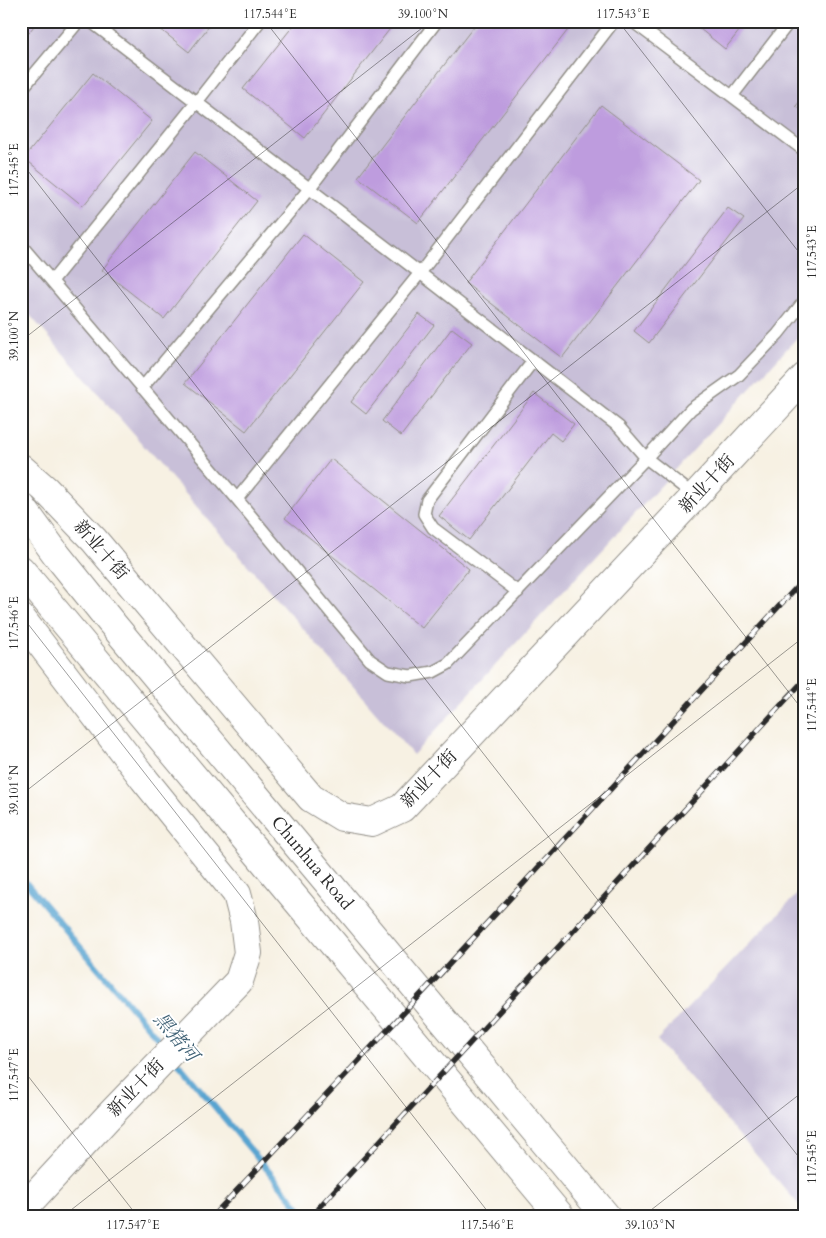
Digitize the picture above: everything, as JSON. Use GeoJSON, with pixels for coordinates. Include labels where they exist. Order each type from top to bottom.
{"type":"FeatureCollection","features":[{"type":"Feature","properties":{"kind":"main road","name":"新业十街"},"geometry":{"type":"LineString","coordinates":[[21,468],[45,489],[94,540],[311,798],[342,817],[372,822],[402,808],[805,377]]}},
{"type":"Feature","properties":{"kind":"main road","name":"Chunhua Road"},"geometry":{"type":"LineString","coordinates":[[21,506],[56,554],[104,613],[607,1217]]}},
{"type":"Feature","properties":{"kind":"main road","name":"Chunhua Road"},"geometry":{"type":"LineString","coordinates":[[21,570],[562,1217]]}},
{"type":"Feature","properties":{"kind":"main road","name":"新业十街"},"geometry":{"type":"LineString","coordinates":[[21,618],[144,779],[237,894],[244,921],[248,953],[239,981],[107,1118],[21,1211]]}},
{"type":"Feature","properties":{"kind":"lane"},"geometry":{"type":"LineString","coordinates":[[21,90],[79,21]]}},
{"type":"Feature","properties":{"kind":"lane"},"geometry":{"type":"LineString","coordinates":[[90,21],[619,427],[646,458],[695,496]]}},
{"type":"Feature","properties":{"kind":"lane"},"geometry":{"type":"LineString","coordinates":[[52,282],[260,21]]}},
{"type":"Feature","properties":{"kind":"lane"},"geometry":{"type":"LineString","coordinates":[[142,388],[309,189],[437,21]]}},
{"type":"Feature","properties":{"kind":"lane"},"geometry":{"type":"LineString","coordinates":[[237,499],[420,273],[614,21]]}},
{"type":"Feature","properties":{"kind":"lane"},"geometry":{"type":"LineString","coordinates":[[632,21],[805,151]]}},
{"type":"Feature","properties":{"kind":"lane"},"geometry":{"type":"LineString","coordinates":[[732,96],[790,21]]}},
{"type":"Feature","properties":{"kind":"lane"},"geometry":{"type":"LineString","coordinates":[[21,245],[237,499],[370,660],[388,672],[410,676],[433,672],[448,664],[691,409],[739,374],[778,334],[805,300]]}},
{"type":"Feature","properties":{"kind":"lane"},"geometry":{"type":"LineString","coordinates":[[518,592],[433,528],[424,514],[427,500],[533,361]]}},
{"type":"Feature","properties":{"kind":"shaded area"},"geometry":{"type":"Polygon","coordinates":[[[21,21],[805,21],[805,329],[413,755],[21,305],[21,21]]]}},
{"type":"Feature","properties":{"kind":"shaded area"},"geometry":{"type":"Polygon","coordinates":[[[805,886],[805,1212],[657,1040],[805,886]]]}},
{"type":"Feature","properties":{"kind":"building"},"geometry":{"type":"Polygon","coordinates":[[[21,21],[28,21],[34,26],[21,42],[21,21]]]}},
{"type":"Feature","properties":{"kind":"building"},"geometry":{"type":"Polygon","coordinates":[[[150,21],[213,21],[189,52],[150,21]]]}},
{"type":"Feature","properties":{"kind":"building"},"geometry":{"type":"Polygon","coordinates":[[[297,21],[396,21],[305,138],[243,89],[297,21]]]}},
{"type":"Feature","properties":{"kind":"building"},"geometry":{"type":"Polygon","coordinates":[[[478,21],[565,21],[571,26],[418,223],[358,177],[478,21]]]}},
{"type":"Feature","properties":{"kind":"building"},"geometry":{"type":"Polygon","coordinates":[[[690,21],[747,21],[725,49],[690,21]]]}},
{"type":"Feature","properties":{"kind":"building"},"geometry":{"type":"Polygon","coordinates":[[[93,73],[152,121],[83,206],[24,158],[93,73]]]}},
{"type":"Feature","properties":{"kind":"building"},"geometry":{"type":"Polygon","coordinates":[[[805,95],[805,113],[796,106],[805,95]]]}},
{"type":"Feature","properties":{"kind":"building"},"geometry":{"type":"Polygon","coordinates":[[[601,105],[699,180],[562,358],[465,283],[601,105]]]}},
{"type":"Feature","properties":{"kind":"building"},"geometry":{"type":"Polygon","coordinates":[[[195,152],[257,201],[164,319],[102,270],[195,152]]]}},
{"type":"Feature","properties":{"kind":"building"},"geometry":{"type":"Polygon","coordinates":[[[728,208],[744,219],[649,343],[634,331],[728,208]]]}},
{"type":"Feature","properties":{"kind":"building"},"geometry":{"type":"Polygon","coordinates":[[[303,234],[364,282],[246,431],[185,383],[303,234]]]}},
{"type":"Feature","properties":{"kind":"building"},"geometry":{"type":"Polygon","coordinates":[[[419,314],[434,325],[366,414],[351,402],[419,314]]]}},
{"type":"Feature","properties":{"kind":"building"},"geometry":{"type":"Polygon","coordinates":[[[452,328],[472,343],[401,436],[382,421],[452,328]]]}},
{"type":"Feature","properties":{"kind":"building"},"geometry":{"type":"Polygon","coordinates":[[[534,393],[574,424],[561,441],[551,433],[469,540],[439,516],[534,393]]]}},
{"type":"Feature","properties":{"kind":"building"},"geometry":{"type":"Polygon","coordinates":[[[331,459],[469,569],[422,628],[285,518],[331,459]]]}},
{"type":"Feature","properties":{"kind":"waterway","name":"黑猪河"},"geometry":{"type":"LineString","coordinates":[[21,877],[165,1047]]}},
{"type":"Feature","properties":{"kind":"waterway","name":"黑猪河"},"geometry":{"type":"LineString","coordinates":[[173,1057],[307,1217]]}},
{"type":"Feature","properties":{"kind":"railway"},"geometry":{"type":"LineString","coordinates":[[212,1217],[442,972],[805,578]]}},
{"type":"Feature","properties":{"kind":"railway"},"geometry":{"type":"LineString","coordinates":[[310,1217],[805,679]]}}]}
